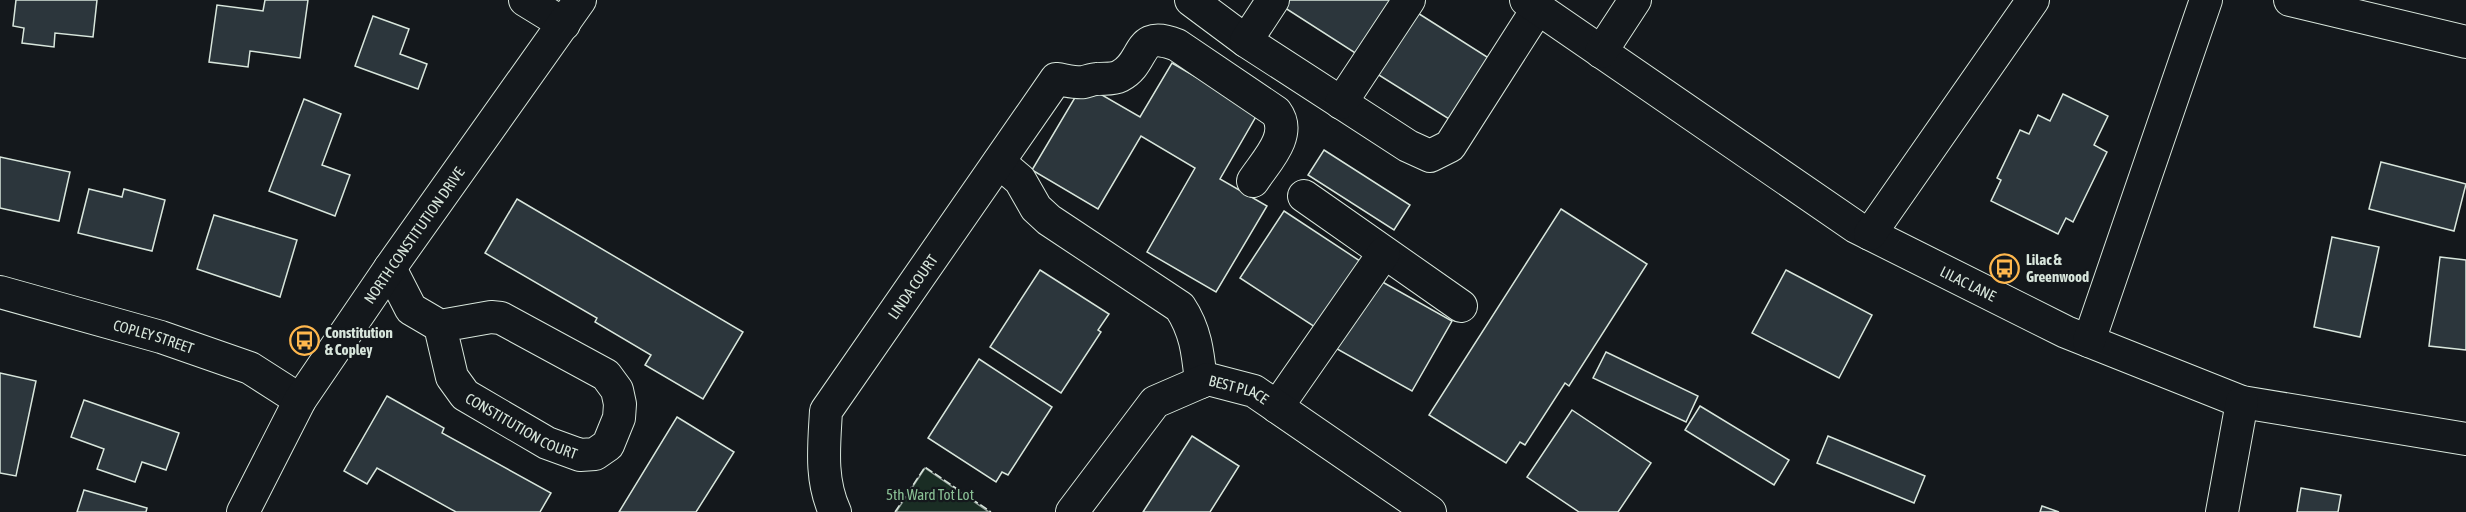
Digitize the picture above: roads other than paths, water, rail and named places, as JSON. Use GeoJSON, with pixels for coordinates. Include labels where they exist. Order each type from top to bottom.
{"type":"FeatureCollection","features":[{"type":"Feature","properties":{"kind":"street"},"geometry":{"type":"LineString","coordinates":[[525,0],[572,12]]}},
{"type":"Feature","properties":{"kind":"street"},"geometry":{"type":"LineString","coordinates":[[1191,0],[1246,41],[1408,146],[1430,156],[1450,146],[1532,4]]}},
{"type":"Feature","properties":{"kind":"street"},"geometry":{"type":"LineString","coordinates":[[1246,41],[1273,0]]}},
{"type":"Feature","properties":{"kind":"street"},"geometry":{"type":"LineString","coordinates":[[1341,103],[1409,0]]}},
{"type":"Feature","properties":{"kind":"street"},"geometry":{"type":"LineString","coordinates":[[1601,51],[1635,0]]}},
{"type":"Feature","properties":{"kind":"street"},"geometry":{"type":"LineString","coordinates":[[1870,234],[2033,0]]}},
{"type":"Feature","properties":{"kind":"street"},"geometry":{"type":"LineString","coordinates":[[2089,341],[2206,0]]}},
{"type":"Feature","properties":{"kind":"street"},"geometry":{"type":"LineString","coordinates":[[2289,0],[2466,42]]}},
{"type":"Feature","properties":{"kind":"street","name":"LILAC LANE"},"geometry":{"type":"LineString","coordinates":[[1532,4],[1856,227],[2066,332],[2242,402],[2466,439]]}},
{"type":"Feature","properties":{"kind":"street","name":"NORTH CONSTITUTION DRIVE"},"geometry":{"type":"LineString","coordinates":[[243,512],[300,400],[390,268],[572,12]]}},
{"type":"Feature","properties":{"kind":"street","name":"LINDA COURT"},"geometry":{"type":"LineString","coordinates":[[835,512],[827,495],[823,455],[826,411],[1056,80],[1082,82],[1096,79],[1109,80],[1122,75],[1146,44],[1154,40],[1164,40],[1177,45],[1276,112],[1282,120],[1283,133],[1253,181]]}},
{"type":"Feature","properties":{"kind":"street"},"geometry":{"type":"LineString","coordinates":[[999,162],[1020,180],[1036,208],[1049,220],[1180,307],[1191,322],[1197,341],[1201,382]]}},
{"type":"Feature","properties":{"kind":"street"},"geometry":{"type":"LineString","coordinates":[[1304,196],[1461,306]]}},
{"type":"Feature","properties":{"kind":"street"},"geometry":{"type":"LineString","coordinates":[[1277,407],[1384,254]]}},
{"type":"Feature","properties":{"kind":"street"},"geometry":{"type":"LineString","coordinates":[[390,268],[411,309],[440,327]]}},
{"type":"Feature","properties":{"kind":"street","name":"COPLEY STREET"},"geometry":{"type":"LineString","coordinates":[[0,292],[161,337],[250,368],[300,400]]}},
{"type":"Feature","properties":{"kind":"street","name":"CONSTITUTION COURT"},"geometry":{"type":"LineString","coordinates":[[491,316],[501,318],[606,375],[616,390],[620,404],[619,418],[608,445],[595,454],[580,455],[547,443],[465,395],[452,377],[440,327],[491,316]]}},
{"type":"Feature","properties":{"kind":"street","name":"BEST PLACE"},"geometry":{"type":"LineString","coordinates":[[1081,509],[1155,402],[1208,379],[1254,391],[1398,503],[1430,512]]}},
{"type":"Feature","properties":{"kind":"street"},"geometry":{"type":"LineString","coordinates":[[2222,512],[2242,402]]}},
{"type":"Feature","properties":{"kind":"place","name":"Lilac & Greenwood"},"geometry":{"type":"Point","coordinates":[2005,268]}},
{"type":"Feature","properties":{"kind":"place","name":"Constitution & Copley"},"geometry":{"type":"Point","coordinates":[304,341]}},
{"type":"Feature","properties":{"kind":"park label","name":"5th Ward Tot Lot"},"geometry":{"type":"Point","coordinates":[930,494]}}]}
